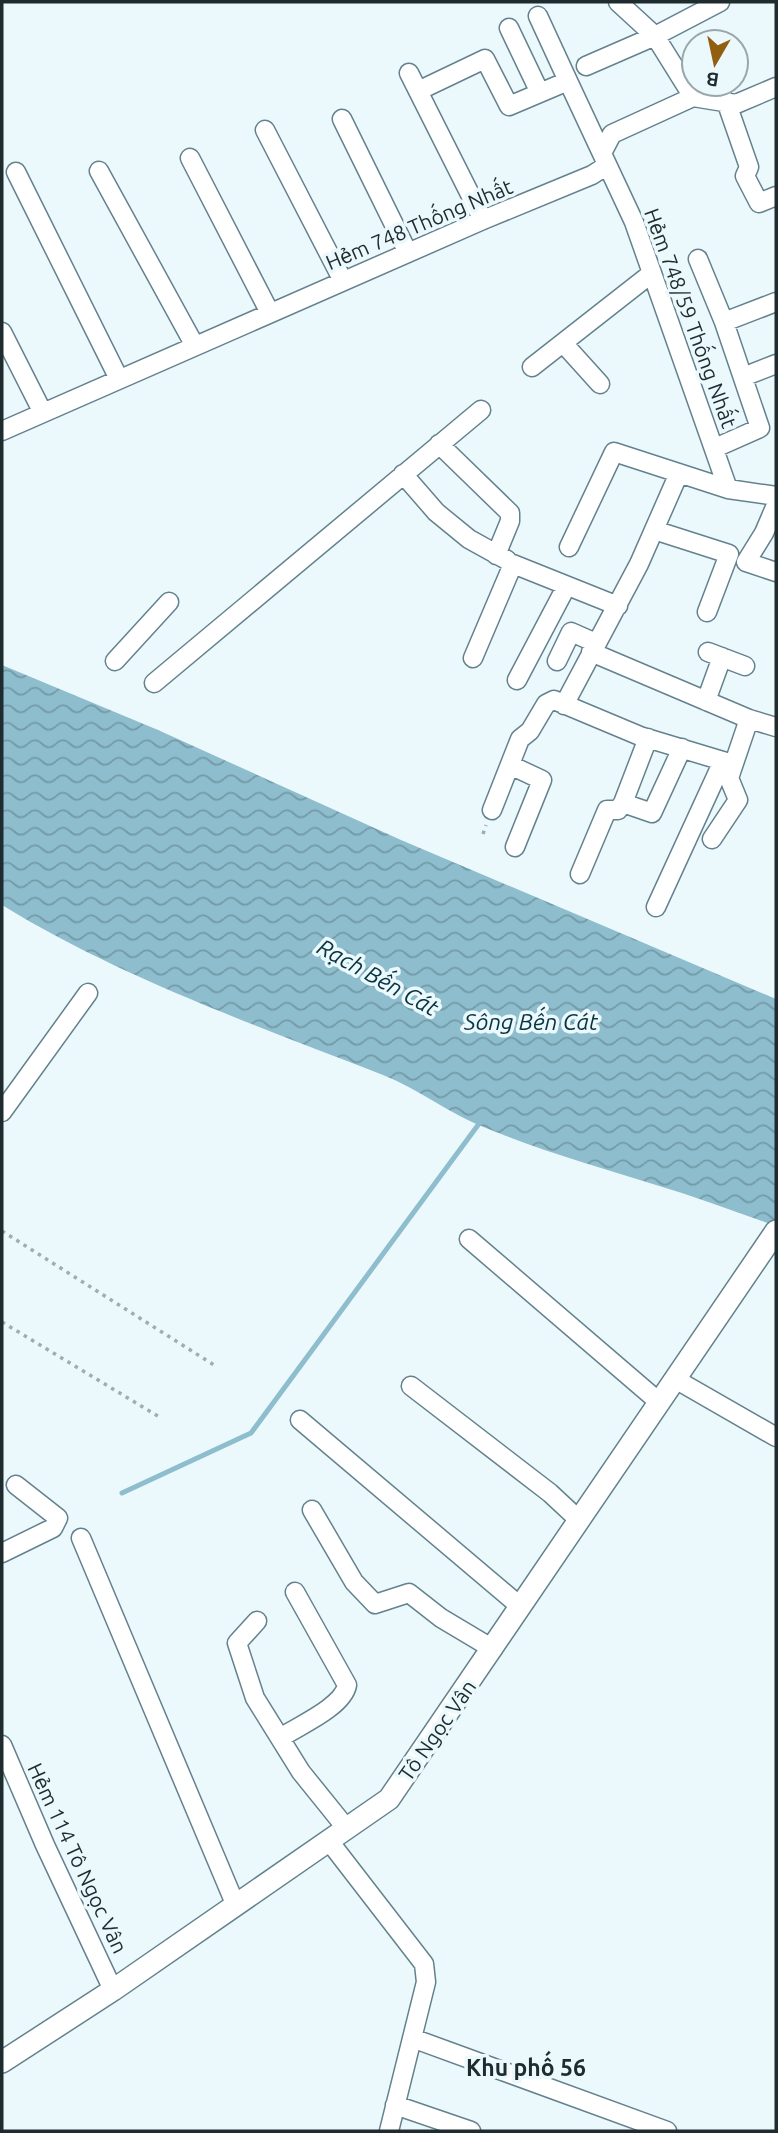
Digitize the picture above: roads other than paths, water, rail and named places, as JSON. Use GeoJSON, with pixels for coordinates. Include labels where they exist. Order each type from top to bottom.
{"type":"FeatureCollection","features":[{"type":"Feature","properties":{"kind":"main road","name":"Tô Ngọc Vân"},"geometry":{"type":"LineString","coordinates":[[2,2062],[113,1990],[389,1799],[776,1231]]}},
{"type":"Feature","properties":{"kind":"street"},"geometry":{"type":"LineString","coordinates":[[618,2],[655,36],[680,76]]}},
{"type":"Feature","properties":{"kind":"street"},"geometry":{"type":"LineString","coordinates":[[586,66],[655,36],[720,2]]}},
{"type":"Feature","properties":{"kind":"street","name":"Hẻm 748/59 Thống Nhất"},"geometry":{"type":"LineString","coordinates":[[538,16],[634,222],[728,489]]}},
{"type":"Feature","properties":{"kind":"street"},"geometry":{"type":"LineString","coordinates":[[509,29],[540,93]]}},
{"type":"Feature","properties":{"kind":"street"},"geometry":{"type":"LineString","coordinates":[[418,91],[485,59],[509,106],[568,81]]}},
{"type":"Feature","properties":{"kind":"street"},"geometry":{"type":"LineString","coordinates":[[409,72],[484,220]]}},
{"type":"Feature","properties":{"kind":"street"},"geometry":{"type":"LineString","coordinates":[[701,98],[736,104],[776,87]]}},
{"type":"Feature","properties":{"kind":"street","name":"Hẻm 748 Thống Nhất"},"geometry":{"type":"LineString","coordinates":[[3,428],[592,175],[604,159],[612,134],[691,98]]}},
{"type":"Feature","properties":{"kind":"street"},"geometry":{"type":"LineString","coordinates":[[726,101],[749,167],[745,176],[759,203],[776,196]]}},
{"type":"Feature","properties":{"kind":"street"},"geometry":{"type":"LineString","coordinates":[[342,119],[408,253]]}},
{"type":"Feature","properties":{"kind":"street"},"geometry":{"type":"LineString","coordinates":[[265,130],[343,281]]}},
{"type":"Feature","properties":{"kind":"street"},"geometry":{"type":"LineString","coordinates":[[190,158],[270,313]]}},
{"type":"Feature","properties":{"kind":"street"},"geometry":{"type":"LineString","coordinates":[[99,171],[195,346]]}},
{"type":"Feature","properties":{"kind":"street"},"geometry":{"type":"LineString","coordinates":[[16,172],[119,379]]}},
{"type":"Feature","properties":{"kind":"street"},"geometry":{"type":"LineString","coordinates":[[698,259],[724,321],[760,428],[715,448]]}},
{"type":"Feature","properties":{"kind":"street"},"geometry":{"type":"LineString","coordinates":[[533,367],[652,274]]}},
{"type":"Feature","properties":{"kind":"street"},"geometry":{"type":"LineString","coordinates":[[724,321],[776,302]]}},
{"type":"Feature","properties":{"kind":"street"},"geometry":{"type":"LineString","coordinates":[[2,332],[43,413]]}},
{"type":"Feature","properties":{"kind":"street"},"geometry":{"type":"LineString","coordinates":[[563,343],[600,384]]}},
{"type":"Feature","properties":{"kind":"street"},"geometry":{"type":"LineString","coordinates":[[743,377],[776,364]]}},
{"type":"Feature","properties":{"kind":"street"},"geometry":{"type":"LineString","coordinates":[[154,683],[481,410]]}},
{"type":"Feature","properties":{"kind":"street"},"geometry":{"type":"LineString","coordinates":[[439,444],[510,513],[510,521],[496,555]]}},
{"type":"Feature","properties":{"kind":"street"},"geometry":{"type":"LineString","coordinates":[[569,547],[614,452],[728,489],[776,496]]}},
{"type":"Feature","properties":{"kind":"street"},"geometry":{"type":"LineString","coordinates":[[564,705],[618,606],[679,473]]}},
{"type":"Feature","properties":{"kind":"street"},"geometry":{"type":"LineString","coordinates":[[403,474],[436,512],[468,540],[513,564],[618,606]]}},
{"type":"Feature","properties":{"kind":"street"},"geometry":{"type":"LineString","coordinates":[[776,505],[764,533],[746,562],[776,572]]}},
{"type":"Feature","properties":{"kind":"street"},"geometry":{"type":"LineString","coordinates":[[654,530],[729,554],[707,612]]}},
{"type":"Feature","properties":{"kind":"street"},"geometry":{"type":"LineString","coordinates":[[473,658],[513,564]]}},
{"type":"Feature","properties":{"kind":"street"},"geometry":{"type":"LineString","coordinates":[[517,680],[566,587]]}},
{"type":"Feature","properties":{"kind":"street"},"geometry":{"type":"LineString","coordinates":[[115,661],[169,602]]}},
{"type":"Feature","properties":{"kind":"street"},"geometry":{"type":"LineString","coordinates":[[557,661],[571,632],[594,647],[706,701],[776,727]]}},
{"type":"Feature","properties":{"kind":"street"},"geometry":{"type":"LineString","coordinates":[[706,701],[715,654],[745,666]]}},
{"type":"Feature","properties":{"kind":"street"},"geometry":{"type":"LineString","coordinates":[[492,810],[520,739],[530,731],[546,704],[554,700],[648,738],[728,762]]}},
{"type":"Feature","properties":{"kind":"street"},"geometry":{"type":"LineString","coordinates":[[656,907],[749,719]]}},
{"type":"Feature","properties":{"kind":"street"},"geometry":{"type":"LineString","coordinates":[[580,874],[607,810],[618,810],[622,803],[648,738]]}},
{"type":"Feature","properties":{"kind":"street"},"geometry":{"type":"LineString","coordinates":[[622,803],[652,813],[681,748]]}},
{"type":"Feature","properties":{"kind":"street"},"geometry":{"type":"LineString","coordinates":[[712,838],[738,800],[729,778],[728,762]]}},
{"type":"Feature","properties":{"kind":"street"},"geometry":{"type":"LineString","coordinates":[[510,765],[542,779],[515,847]]}},
{"type":"Feature","properties":{"kind":"street"},"geometry":{"type":"LineString","coordinates":[[2,1112],[88,993]]}},
{"type":"Feature","properties":{"kind":"street"},"geometry":{"type":"LineString","coordinates":[[469,1240],[659,1402]]}},
{"type":"Feature","properties":{"kind":"street"},"geometry":{"type":"LineString","coordinates":[[675,1379],[776,1437]]}},
{"type":"Feature","properties":{"kind":"street"},"geometry":{"type":"LineString","coordinates":[[411,1386],[550,1493],[579,1520]]}},
{"type":"Feature","properties":{"kind":"street"},"geometry":{"type":"LineString","coordinates":[[300,1420],[521,1607]]}},
{"type":"Feature","properties":{"kind":"street"},"geometry":{"type":"LineString","coordinates":[[2,1553],[53,1528],[58,1518],[16,1485]]}},
{"type":"Feature","properties":{"kind":"street"},"geometry":{"type":"LineString","coordinates":[[312,1510],[354,1582],[374,1604],[409,1593],[442,1618],[493,1649]]}},
{"type":"Feature","properties":{"kind":"street"},"geometry":{"type":"LineString","coordinates":[[81,1538],[236,1906]]}},
{"type":"Feature","properties":{"kind":"street"},"geometry":{"type":"LineString","coordinates":[[280,1738],[342,1697],[347,1685],[295,1592]]}},
{"type":"Feature","properties":{"kind":"street"},"geometry":{"type":"LineString","coordinates":[[257,1621],[237,1643],[255,1698],[338,1835],[424,1964],[426,1982],[389,2131]]}},
{"type":"Feature","properties":{"kind":"street","name":"Hẻm 114 Tô Ngọc Vân"},"geometry":{"type":"LineString","coordinates":[[2,1745],[113,1990]]}},
{"type":"Feature","properties":{"kind":"street"},"geometry":{"type":"LineString","coordinates":[[412,2038],[667,2131]]}},
{"type":"Feature","properties":{"kind":"street"},"geometry":{"type":"LineString","coordinates":[[396,2105],[471,2131]]}},
{"type":"Feature","properties":{"kind":"water","name":"Sông Bến Cát"},"geometry":{"type":"Polygon","coordinates":[[[2,665],[158,730],[401,840],[776,999],[776,1226],[486,1128],[396,1081],[140,977],[47,931],[2,905],[2,665]]]}},
{"type":"Feature","properties":{"kind":"waterway"},"geometry":{"type":"LineString","coordinates":[[122,1493],[251,1433],[481,1121]]}},
{"type":"Feature","properties":{"kind":"district","name":"Khu phố 56"},"geometry":{"type":"Point","coordinates":[526,2067]}},
{"type":"Feature","properties":{"kind":"water label","name":"Rạch Bến Cát"},"geometry":{"type":"Point","coordinates":[378,977]}}]}
